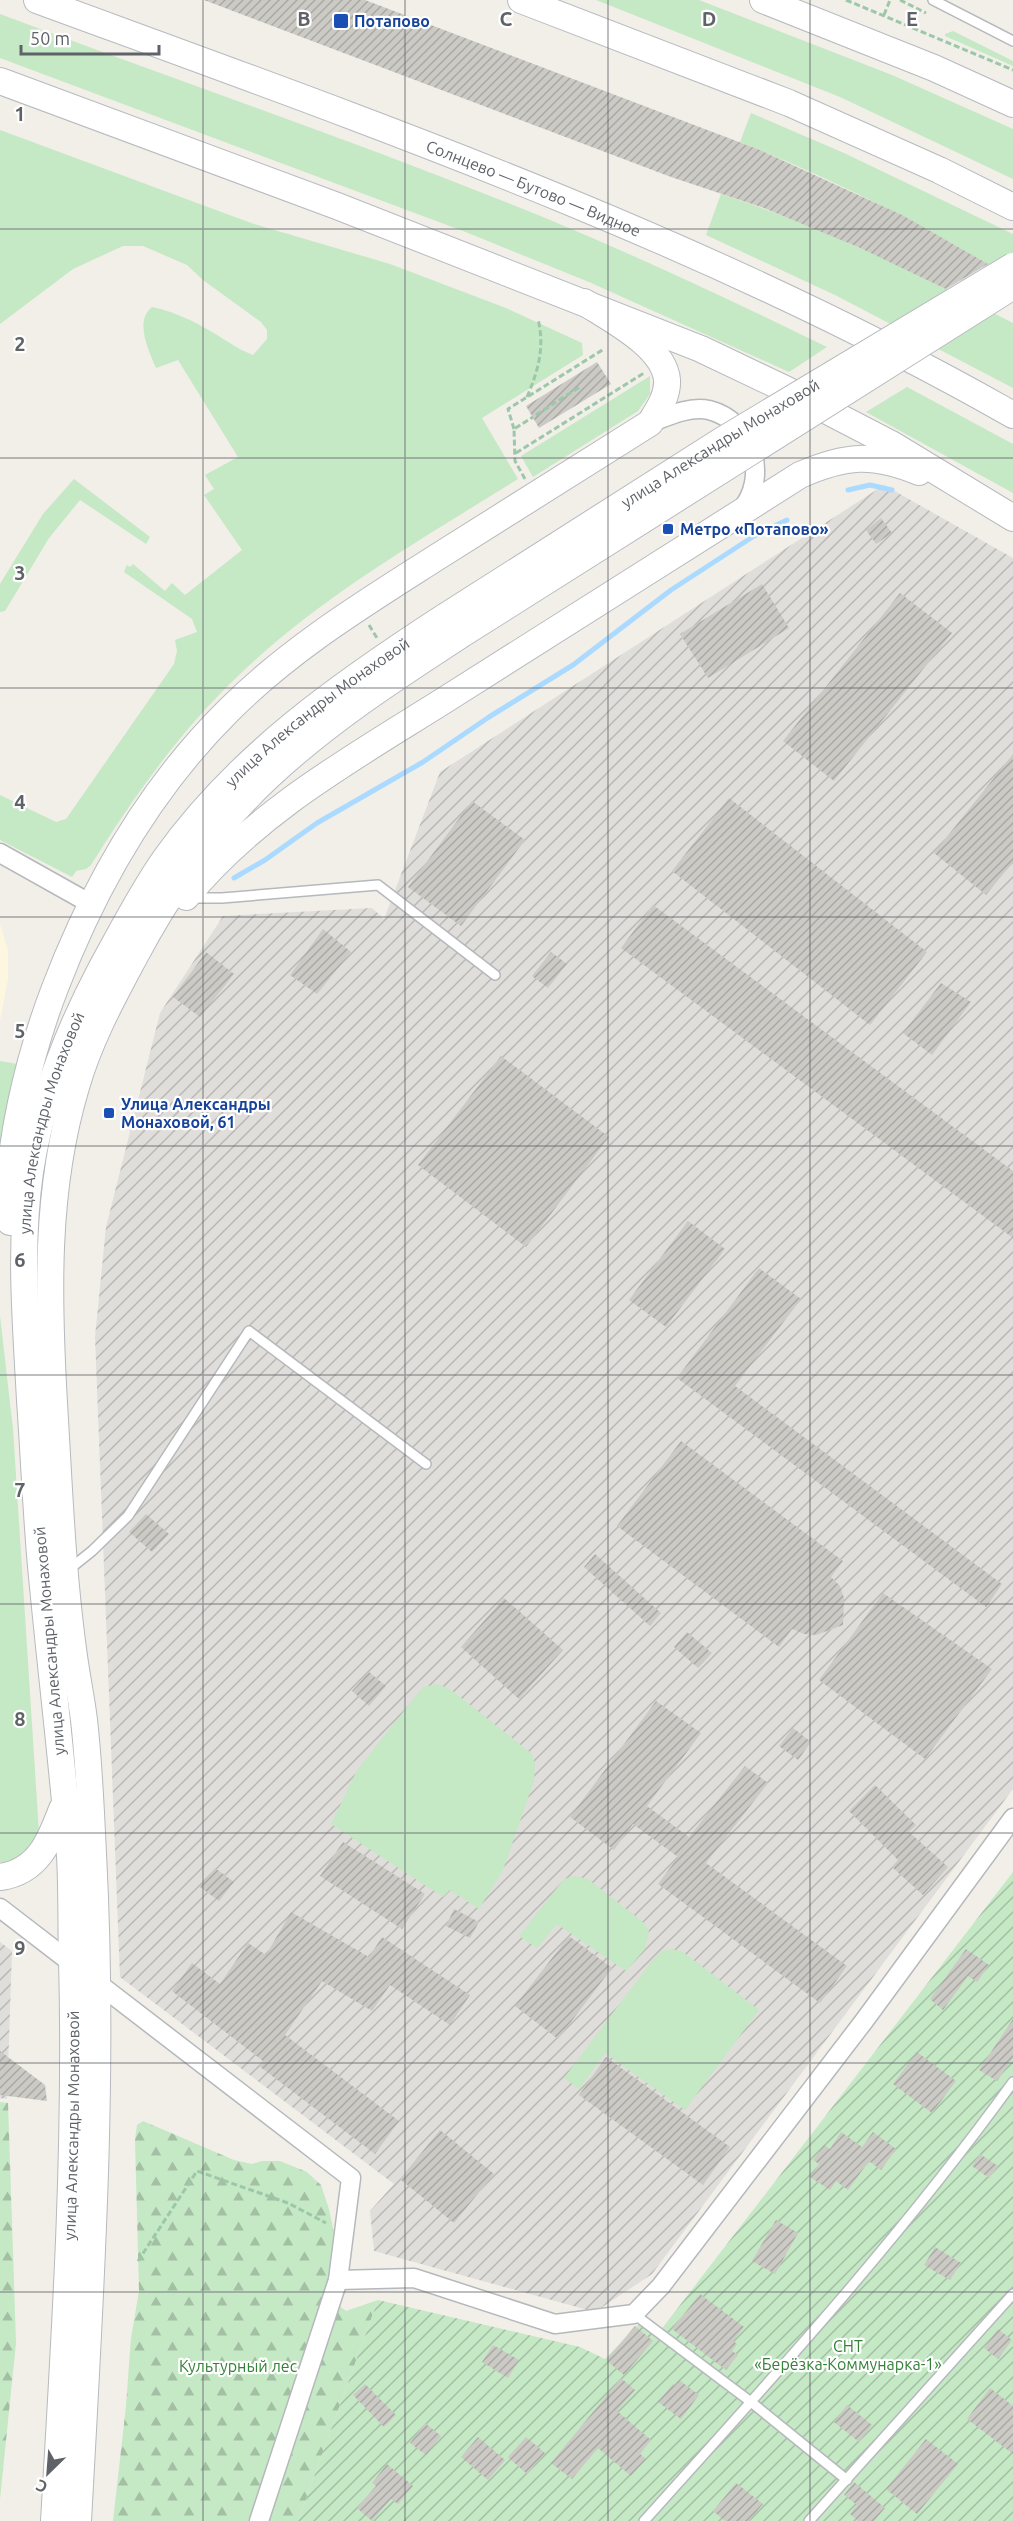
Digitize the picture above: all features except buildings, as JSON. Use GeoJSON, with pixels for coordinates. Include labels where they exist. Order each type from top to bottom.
{"type":"FeatureCollection","features":[{"type":"Feature","properties":{"kind":"main road","name":"Солнцево — Бутово — Видное"},"geometry":{"type":"LineString","coordinates":[[37,0],[430,145],[613,219],[794,302],[1013,415]]}},
{"type":"Feature","properties":{"kind":"main road"},"geometry":{"type":"LineString","coordinates":[[520,0],[789,103],[939,170],[1013,207]]}},
{"type":"Feature","properties":{"kind":"main road"},"geometry":{"type":"LineString","coordinates":[[763,0],[934,68],[1013,104]]}},
{"type":"Feature","properties":{"kind":"main road"},"geometry":{"type":"LineString","coordinates":[[0,81],[337,206],[701,349],[893,445],[1013,518]]}},
{"type":"Feature","properties":{"kind":"main road","name":"улица Александры Монаховой"},"geometry":{"type":"LineString","coordinates":[[78,2521],[97,2111],[97,1982],[94,1858],[84,1721],[73,1650],[65,1572],[50,1335],[50,1252],[54,1195],[65,1129],[76,1086],[105,1012],[129,968],[219,829],[266,779],[315,736],[452,626],[701,453],[1013,266]]}},
{"type":"Feature","properties":{"kind":"main road","name":"улица Александры Монаховой"},"geometry":{"type":"LineString","coordinates":[[54,2521],[73,2110],[70,1859],[40,1560],[23,1277],[30,1171],[40,1123],[51,1084],[84,1002],[134,908],[165,860],[194,823],[250,761],[300,717],[342,685],[452,626],[1013,286]]}},
{"type":"Feature","properties":{"kind":"main road"},"geometry":{"type":"LineString","coordinates":[[25,1332],[13,1268],[9,1211],[14,1141],[43,1020],[91,904],[116,859],[155,798],[206,734],[256,684],[322,631],[650,423],[661,405],[666,387],[663,365],[650,348],[584,302]]}},
{"type":"Feature","properties":{"kind":"main road"},"geometry":{"type":"LineString","coordinates":[[181,891],[277,809],[338,766],[800,475],[826,463],[846,458],[872,459],[899,464],[965,490]]}},
{"type":"Feature","properties":{"kind":"main road"},"geometry":{"type":"LineString","coordinates":[[0,1877],[23,1870],[40,1856],[50,1842],[64,1803]]}},
{"type":"Feature","properties":{"kind":"street"},"geometry":{"type":"LineString","coordinates":[[650,423],[687,411],[708,410],[731,420],[740,429],[752,450],[755,474],[749,497],[735,517]]}},
{"type":"Feature","properties":{"kind":"street"},"geometry":{"type":"LineString","coordinates":[[0,853],[91,904]]}},
{"type":"Feature","properties":{"kind":"street"},"geometry":{"type":"LineString","coordinates":[[338,2280],[414,2278],[555,2324],[634,2314],[661,2286],[850,2040],[1013,1818]]}},
{"type":"Feature","properties":{"kind":"street"},"geometry":{"type":"LineString","coordinates":[[0,1908],[351,2178],[338,2280],[259,2521]]}},
{"type":"Feature","properties":{"kind":"lane"},"geometry":{"type":"LineString","coordinates":[[933,0],[1013,41]]}},
{"type":"Feature","properties":{"kind":"lane"},"geometry":{"type":"LineString","coordinates":[[181,891],[194,898],[222,898],[378,885],[495,975]]}},
{"type":"Feature","properties":{"kind":"lane"},"geometry":{"type":"LineString","coordinates":[[65,1572],[92,1551],[128,1516],[249,1331],[426,1464]]}},
{"type":"Feature","properties":{"kind":"lane"},"geometry":{"type":"LineString","coordinates":[[644,2521],[810,2337],[956,2159],[1013,2082]]}},
{"type":"Feature","properties":{"kind":"lane"},"geometry":{"type":"LineString","coordinates":[[809,2521],[942,2370],[1013,2294]]}},
{"type":"Feature","properties":{"kind":"lane"},"geometry":{"type":"LineString","coordinates":[[634,2314],[752,2402],[847,2480]]}},
{"type":"Feature","properties":{"kind":"path"},"geometry":{"type":"LineString","coordinates":[[846,0],[1013,70]]}},
{"type":"Feature","properties":{"kind":"path"},"geometry":{"type":"LineString","coordinates":[[884,15],[890,0]]}},
{"type":"Feature","properties":{"kind":"path"},"geometry":{"type":"LineString","coordinates":[[526,398],[538,373],[541,355],[542,334],[538,319]]}},
{"type":"Feature","properties":{"kind":"path"},"geometry":{"type":"LineString","coordinates":[[526,480],[515,460],[514,429],[507,409],[604,349]]}},
{"type":"Feature","properties":{"kind":"path"},"geometry":{"type":"LineString","coordinates":[[516,453],[651,369]]}},
{"type":"Feature","properties":{"kind":"path"},"geometry":{"type":"LineString","coordinates":[[514,429],[581,386]]}},
{"type":"Feature","properties":{"kind":"path"},"geometry":{"type":"LineString","coordinates":[[138,2261],[197,2170],[288,2203],[344,2231]]}},
{"type":"Feature","properties":{"kind":"shaded area"},"geometry":{"type":"Polygon","coordinates":[[[884,485],[1013,558],[1013,1789],[652,2274],[595,2312],[374,2251],[370,2211],[394,2184],[120,1977],[95,1337],[106,1227],[160,1013],[223,916],[372,908],[384,919],[440,772],[884,485]]]}},
{"type":"Feature","properties":{"kind":"shaded area"},"geometry":{"type":"Polygon","coordinates":[[[0,924],[8,951],[8,979],[0,1020],[0,924]]]}},
{"type":"Feature","properties":{"kind":"shaded area"},"geometry":{"type":"Polygon","coordinates":[[[0,1942],[12,1951],[7,2099],[0,2098],[0,1942]]]}},
{"type":"Feature","properties":{"kind":"green space"},"geometry":{"type":"Polygon","coordinates":[[[596,0],[699,0],[892,75],[1013,129],[1013,179],[840,97],[596,0]]]}},
{"type":"Feature","properties":{"kind":"green space"},"geometry":{"type":"Polygon","coordinates":[[[0,14],[476,190],[615,248],[827,347],[789,372],[589,282],[463,231],[0,58],[0,14]]]}},
{"type":"Feature","properties":{"kind":"green space"},"geometry":{"type":"Polygon","coordinates":[[[953,31],[1013,61],[1013,66],[945,36],[953,31]]]}},
{"type":"Feature","properties":{"kind":"green space"},"geometry":{"type":"Polygon","coordinates":[[[751,113],[844,153],[1013,234],[1013,280],[880,205],[740,142],[751,113]]]}},
{"type":"Feature","properties":{"kind":"green space"},"geometry":{"type":"Polygon","coordinates":[[[0,130],[251,223],[390,264],[506,308],[582,343],[583,355],[482,418],[518,479],[373,570],[304,619],[271,646],[217,696],[197,719],[141,789],[91,865],[86,869],[76,871],[72,877],[0,840],[0,795],[56,822],[66,819],[174,664],[177,651],[175,640],[197,632],[192,619],[124,572],[127,565],[130,567],[133,564],[165,591],[172,583],[185,595],[242,550],[204,495],[214,489],[205,475],[238,457],[178,360],[156,368],[145,336],[144,320],[152,307],[167,311],[198,324],[253,355],[267,339],[267,330],[261,322],[203,280],[187,265],[143,246],[123,246],[73,269],[0,324],[0,130]]]}},
{"type":"Feature","properties":{"kind":"green space"},"geometry":{"type":"Polygon","coordinates":[[[721,194],[796,221],[870,252],[1013,323],[1013,388],[837,296],[706,235],[721,194]]]}},
{"type":"Feature","properties":{"kind":"green space"},"geometry":{"type":"Polygon","coordinates":[[[650,376],[650,394],[638,411],[533,477],[521,456],[650,376]]]}},
{"type":"Feature","properties":{"kind":"green space"},"geometry":{"type":"Polygon","coordinates":[[[907,387],[1013,444],[1013,493],[866,412],[907,387]]]}},
{"type":"Feature","properties":{"kind":"green space"},"geometry":{"type":"Polygon","coordinates":[[[74,479],[150,537],[146,544],[80,500],[49,538],[5,611],[0,612],[0,584],[43,514],[74,479]]]}},
{"type":"Feature","properties":{"kind":"green space"},"geometry":{"type":"Polygon","coordinates":[[[0,1061],[18,1064],[0,1183],[0,1061]]]}},
{"type":"Feature","properties":{"kind":"green space"},"geometry":{"type":"Polygon","coordinates":[[[0,1316],[13,1429],[39,1833],[35,1842],[16,1862],[0,1862],[0,1316]]]}},
{"type":"Feature","properties":{"kind":"green space"},"geometry":{"type":"Polygon","coordinates":[[[437,1684],[450,1689],[531,1753],[535,1763],[534,1781],[503,1870],[479,1909],[450,1890],[443,1897],[331,1824],[357,1770],[423,1687],[437,1684]]]}},
{"type":"Feature","properties":{"kind":"green space","name":"СНТ «Берёзка-Коммунарка-1»"},"geometry":{"type":"Polygon","coordinates":[[[1013,1872],[1013,2521],[298,2521],[378,2300],[580,2347],[605,2359],[639,2324],[657,2335],[1013,1872]]]}},
{"type":"Feature","properties":{"kind":"green space"},"geometry":{"type":"Polygon","coordinates":[[[576,1876],[588,1879],[644,1923],[649,1931],[645,1949],[626,1971],[557,1924],[537,1948],[519,1936],[564,1879],[576,1876]]]}},
{"type":"Feature","properties":{"kind":"green space"},"geometry":{"type":"Polygon","coordinates":[[[672,1949],[683,1952],[759,2010],[685,2110],[605,2053],[579,2089],[564,2078],[651,1962],[662,1951],[672,1949]]]}},
{"type":"Feature","properties":{"kind":"green space"},"geometry":{"type":"Polygon","coordinates":[[[0,2102],[8,2103],[16,2343],[0,2499],[0,2102]]]}},
{"type":"Feature","properties":{"kind":"green space","name":"Культурный лес"},"geometry":{"type":"Polygon","coordinates":[[[143,2121],[234,2160],[252,2164],[262,2161],[280,2161],[307,2172],[321,2185],[335,2238],[326,2296],[346,2311],[378,2300],[298,2521],[113,2521],[131,2338],[139,2291],[135,2140],[137,2125],[143,2121]]]}},
{"type":"Feature","properties":{"kind":"waterway"},"geometry":{"type":"LineString","coordinates":[[848,490],[870,485],[892,490]]}},
{"type":"Feature","properties":{"kind":"waterway"},"geometry":{"type":"LineString","coordinates":[[234,878],[265,860],[317,823],[423,762],[489,717],[573,665],[671,590],[754,536],[787,520]]}},
{"type":"Feature","properties":{"kind":"place","name":"Потапово"},"geometry":{"type":"Point","coordinates":[341,21]}},
{"type":"Feature","properties":{"kind":"place","name":"Метро «Потапово»"},"geometry":{"type":"Point","coordinates":[668,529]}},
{"type":"Feature","properties":{"kind":"place","name":"Улица Александры Монаховой, 61"},"geometry":{"type":"Point","coordinates":[109,1113]}}]}
